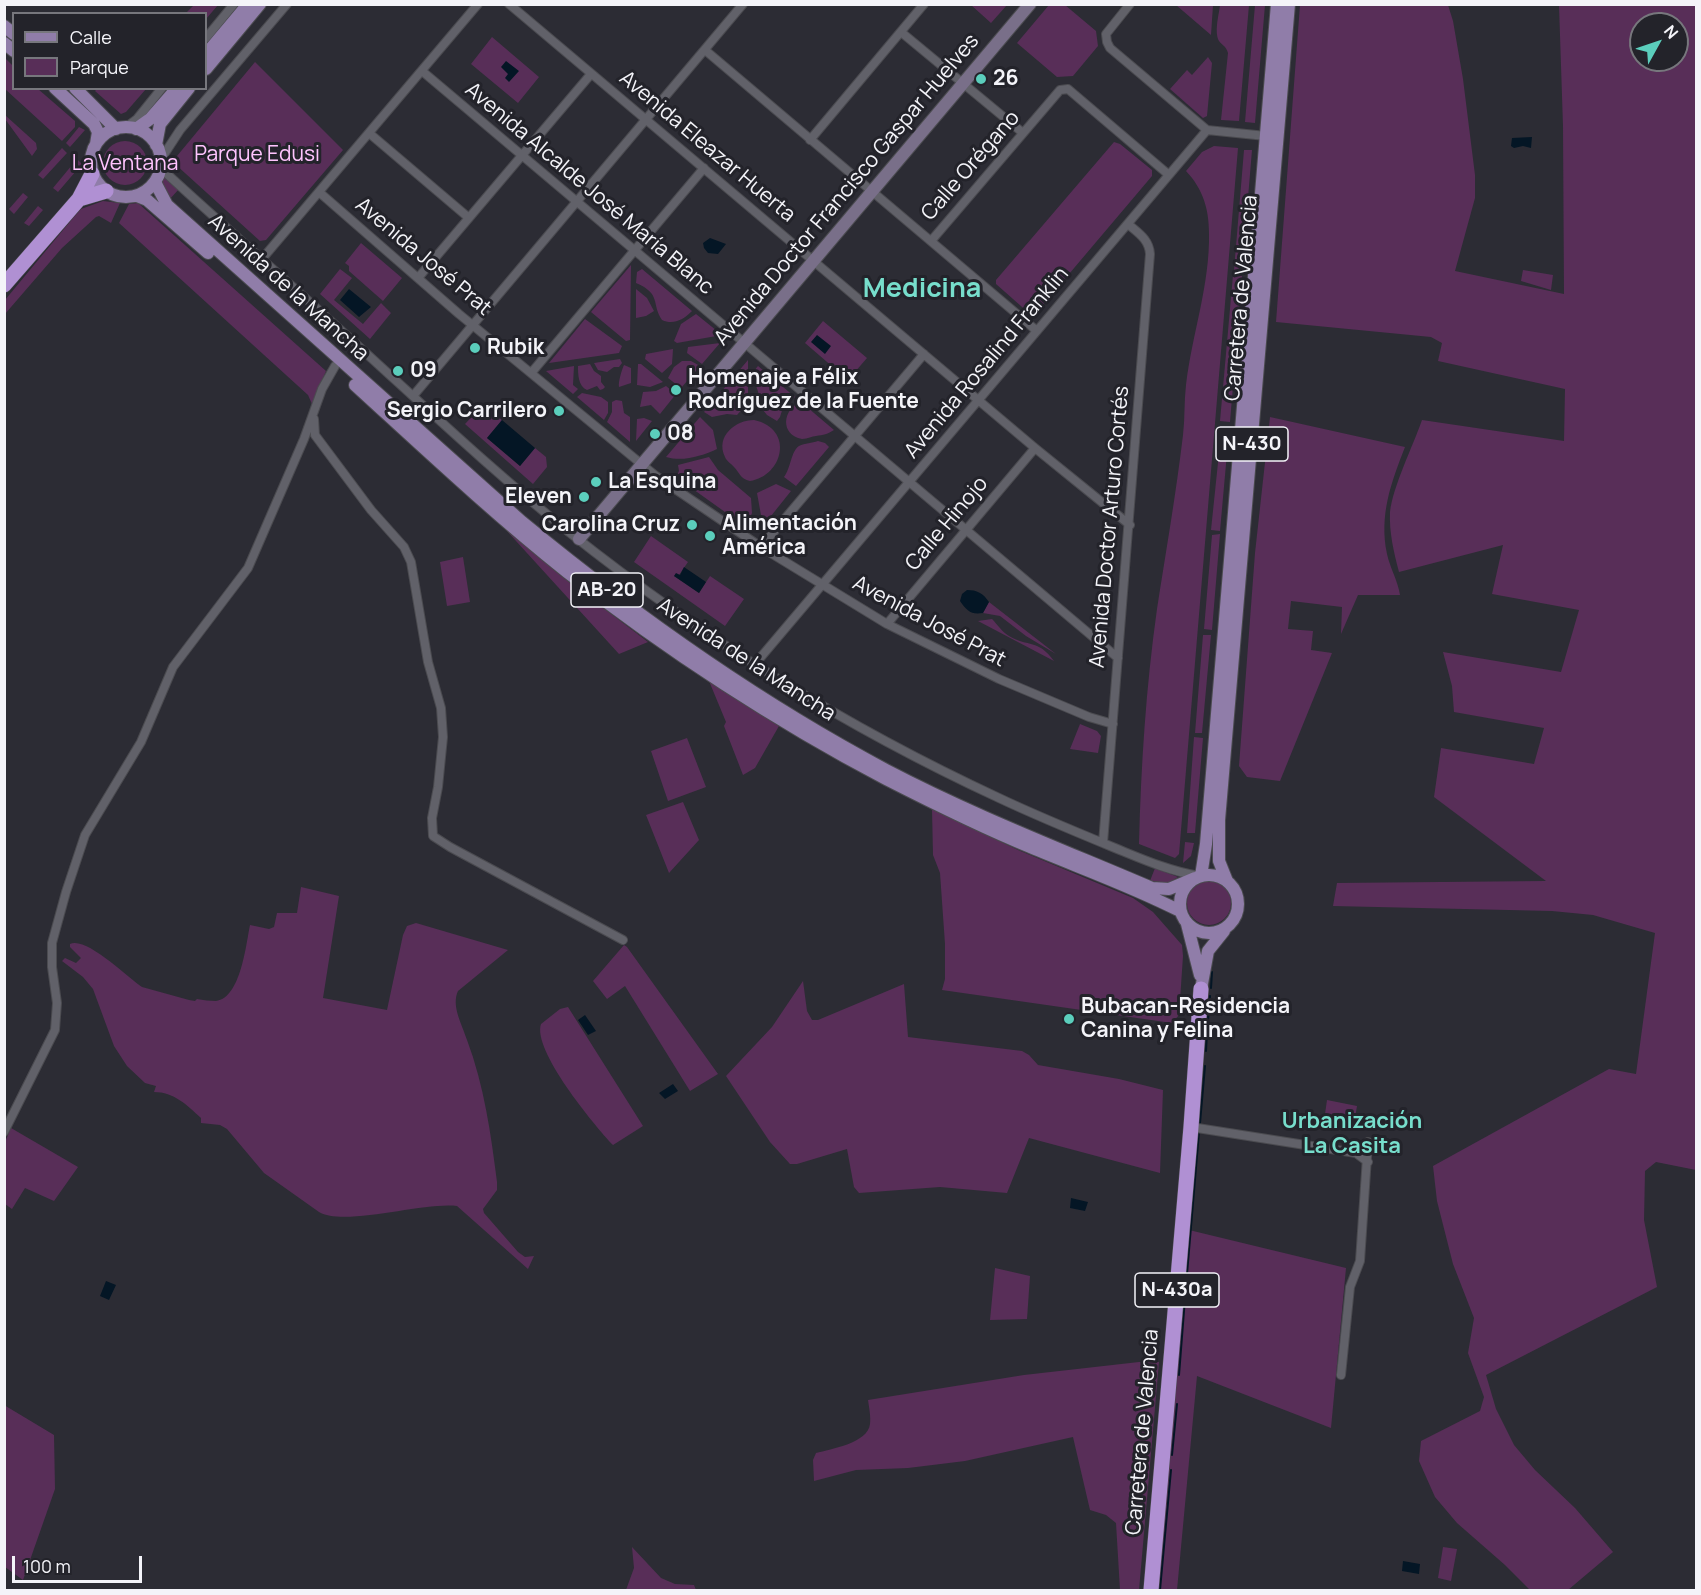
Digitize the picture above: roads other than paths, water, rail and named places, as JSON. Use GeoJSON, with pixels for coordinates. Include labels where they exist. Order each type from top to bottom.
{"type":"FeatureCollection","features":[{"type":"Feature","properties":{"kind":"highway"},"geometry":{"type":"LineString","coordinates":[[4,285],[79,199],[92,174]]}},
{"type":"Feature","properties":{"kind":"highway"},"geometry":{"type":"LineString","coordinates":[[79,199],[106,191]]}},
{"type":"Feature","properties":{"kind":"highway","name":"Carretera de Valencia"},"geometry":{"type":"LineString","coordinates":[[1151,1590],[1201,989]]}},
{"type":"Feature","properties":{"kind":"main road"},"geometry":{"type":"LineString","coordinates":[[207,53],[248,4]]}},
{"type":"Feature","properties":{"kind":"main road"},"geometry":{"type":"LineString","coordinates":[[207,68],[260,4]]}},
{"type":"Feature","properties":{"kind":"main road","name":"Carretera de Valencia"},"geometry":{"type":"LineString","coordinates":[[1198,877],[1206,844],[1277,4]]}},
{"type":"Feature","properties":{"kind":"main road","name":"Carretera de Valencia"},"geometry":{"type":"LineString","coordinates":[[1227,881],[1220,861],[1219,820],[1289,4]]}},
{"type":"Feature","properties":{"kind":"main road"},"geometry":{"type":"LineString","coordinates":[[57,90],[94,124],[98,132],[91,162],[92,174],[106,191],[116,196],[126,197],[137,196],[147,190],[155,182],[161,165],[156,145],[148,135],[126,128],[103,115],[77,90]]}},
{"type":"Feature","properties":{"kind":"main road"},"geometry":{"type":"LineString","coordinates":[[95,147],[104,136],[150,119],[175,90]]}},
{"type":"Feature","properties":{"kind":"main road"},"geometry":{"type":"LineString","coordinates":[[156,145],[160,124],[187,90]]}},
{"type":"Feature","properties":{"kind":"main road","name":"Avenida de la Mancha"},"geometry":{"type":"LineString","coordinates":[[155,182],[167,205],[522,522],[578,569],[657,627],[801,721],[885,769],[1043,843],[1152,888],[1169,889],[1198,877]]}},
{"type":"Feature","properties":{"kind":"main road","name":"Avenida de la Mancha"},"geometry":{"type":"LineString","coordinates":[[137,196],[147,200],[166,216],[511,526],[623,614],[731,689],[898,785],[1027,846],[1155,898],[1180,911]]}},
{"type":"Feature","properties":{"kind":"main road"},"geometry":{"type":"LineString","coordinates":[[1198,877],[1219,877],[1227,881],[1238,901],[1231,923],[1224,930],[1214,933],[1195,930],[1187,924],[1180,911],[1179,901],[1187,884],[1198,877]]}},
{"type":"Feature","properties":{"kind":"main road","name":"Carretera de Valencia"},"geometry":{"type":"LineString","coordinates":[[1201,989],[1208,951],[1231,923]]}},
{"type":"Feature","properties":{"kind":"main road","name":"Carretera de Valencia"},"geometry":{"type":"LineString","coordinates":[[1187,924],[1200,975],[1201,989]]}},
{"type":"Feature","properties":{"kind":"street"},"geometry":{"type":"LineString","coordinates":[[207,37],[234,4]]}},
{"type":"Feature","properties":{"kind":"street"},"geometry":{"type":"LineString","coordinates":[[161,165],[180,130],[287,4]]}},
{"type":"Feature","properties":{"kind":"street"},"geometry":{"type":"LineString","coordinates":[[262,259],[478,4]]}},
{"type":"Feature","properties":{"kind":"street","name":"Avenida Eleazar Huerta"},"geometry":{"type":"LineString","coordinates":[[509,4],[1035,448],[1130,525]]}},
{"type":"Feature","properties":{"kind":"street"},"geometry":{"type":"LineString","coordinates":[[413,396],[742,4]]}},
{"type":"Feature","properties":{"kind":"street"},"geometry":{"type":"LineString","coordinates":[[810,140],[924,4]]}},
{"type":"Feature","properties":{"kind":"street","name":"Avenida Doctor Francisco Gaspar Huelves"},"geometry":{"type":"LineString","coordinates":[[579,539],[1030,4]]}},
{"type":"Feature","properties":{"kind":"street"},"geometry":{"type":"LineString","coordinates":[[1130,4],[1106,34],[1110,48],[1207,130],[1266,136]]}},
{"type":"Feature","properties":{"kind":"street"},"geometry":{"type":"LineString","coordinates":[[901,32],[1023,133]]}},
{"type":"Feature","properties":{"kind":"street"},"geometry":{"type":"LineString","coordinates":[[705,50],[1037,331]]}},
{"type":"Feature","properties":{"kind":"street","name":"Avenida Alcalde José María Blanc"},"geometry":{"type":"LineString","coordinates":[[422,71],[1118,658]]}},
{"type":"Feature","properties":{"kind":"street"},"geometry":{"type":"LineString","coordinates":[[418,278],[591,74]]}},
{"type":"Feature","properties":{"kind":"street","name":"Calle Orégano"},"geometry":{"type":"LineString","coordinates":[[931,241],[1064,88],[1169,175]]}},
{"type":"Feature","properties":{"kind":"street"},"geometry":{"type":"LineString","coordinates":[[126,128],[160,90]]}},
{"type":"Feature","properties":{"kind":"street","name":"Avenida Rosalind Franklin"},"geometry":{"type":"LineString","coordinates":[[755,664],[1207,130]]}},
{"type":"Feature","properties":{"kind":"street"},"geometry":{"type":"LineString","coordinates":[[369,133],[469,218]]}},
{"type":"Feature","properties":{"kind":"street","name":"Avenida de la Mancha"},"geometry":{"type":"LineString","coordinates":[[161,165],[167,174],[490,465],[650,594],[816,703],[969,784],[1103,843],[1181,873],[1198,877]]}},
{"type":"Feature","properties":{"kind":"street"},"geometry":{"type":"LineString","coordinates":[[532,372],[704,168]]}},
{"type":"Feature","properties":{"kind":"street","name":"Avenida José Prat"},"geometry":{"type":"LineString","coordinates":[[319,192],[418,278],[641,464],[760,547],[887,624],[999,680],[1089,717],[1113,724]]}},
{"type":"Feature","properties":{"kind":"street","name":"Avenida Doctor Arturo Cortés"},"geometry":{"type":"LineString","coordinates":[[1103,843],[1150,254],[1146,240],[1128,224]]}},
{"type":"Feature","properties":{"kind":"street"},"geometry":{"type":"LineString","coordinates":[[760,547],[924,354]]}},
{"type":"Feature","properties":{"kind":"street"},"geometry":{"type":"LineString","coordinates":[[4,1132],[55,1030],[57,1003],[52,967],[52,943],[85,835],[141,742],[173,667],[248,568],[272,517],[314,415],[322,389],[334,366]]}},
{"type":"Feature","properties":{"kind":"street"},"geometry":{"type":"LineString","coordinates":[[314,415],[315,435],[371,510],[404,547],[411,562],[428,662],[441,708],[442,737],[438,787],[432,818],[433,836],[623,940]]}},
{"type":"Feature","properties":{"kind":"street","name":"Calle Hinojo"},"geometry":{"type":"LineString","coordinates":[[887,624],[1035,448]]}},
{"type":"Feature","properties":{"kind":"street"},"geometry":{"type":"LineString","coordinates":[[1191,1127],[1356,1153],[1368,1162]]}},
{"type":"Feature","properties":{"kind":"street"},"geometry":{"type":"LineString","coordinates":[[1341,1375],[1350,1287],[1360,1261],[1368,1142]]}},
{"type":"Feature","properties":{"kind":"water"},"geometry":{"type":"Polygon","coordinates":[[[506,61],[519,71],[509,82],[505,78],[508,74],[501,67],[506,61]]]}},
{"type":"Feature","properties":{"kind":"water"},"geometry":{"type":"Polygon","coordinates":[[[1532,137],[1531,148],[1511,146],[1512,138],[1532,137]]]}},
{"type":"Feature","properties":{"kind":"water"},"geometry":{"type":"Polygon","coordinates":[[[710,238],[726,244],[718,254],[708,253],[704,248],[703,243],[710,238]]]}},
{"type":"Feature","properties":{"kind":"water"},"geometry":{"type":"Polygon","coordinates":[[[349,289],[371,307],[359,317],[340,300],[349,289]]]}},
{"type":"Feature","properties":{"kind":"water"},"geometry":{"type":"Polygon","coordinates":[[[817,335],[831,346],[825,354],[811,342],[817,335]]]}},
{"type":"Feature","properties":{"kind":"water"},"geometry":{"type":"Polygon","coordinates":[[[502,420],[535,448],[520,466],[487,438],[502,420]]]}},
{"type":"Feature","properties":{"kind":"water"},"geometry":{"type":"Polygon","coordinates":[[[684,567],[706,582],[699,593],[674,576],[676,573],[680,575],[684,567]]]}},
{"type":"Feature","properties":{"kind":"water"},"geometry":{"type":"Polygon","coordinates":[[[967,590],[979,593],[989,602],[983,613],[970,612],[960,601],[962,594],[967,590]]]}},
{"type":"Feature","properties":{"kind":"water"},"geometry":{"type":"Polygon","coordinates":[[[585,1015],[596,1031],[588,1035],[578,1020],[585,1015]]]}},
{"type":"Feature","properties":{"kind":"water"},"geometry":{"type":"Polygon","coordinates":[[[673,1084],[678,1091],[665,1099],[659,1093],[673,1084]]]}},
{"type":"Feature","properties":{"kind":"water"},"geometry":{"type":"Polygon","coordinates":[[[1071,1198],[1088,1202],[1085,1211],[1070,1208],[1071,1198]]]}},
{"type":"Feature","properties":{"kind":"water"},"geometry":{"type":"Polygon","coordinates":[[[106,1281],[116,1285],[109,1300],[100,1296],[106,1281]]]}},
{"type":"Feature","properties":{"kind":"water"},"geometry":{"type":"Polygon","coordinates":[[[1403,1561],[1420,1564],[1419,1574],[1402,1571],[1403,1561]]]}},
{"type":"Feature","properties":{"kind":"waterway"},"geometry":{"type":"LineString","coordinates":[[1211,988],[1212,972]]}},
{"type":"Feature","properties":{"kind":"waterway"},"geometry":{"type":"LineString","coordinates":[[1208,1020],[1210,996]]}},
{"type":"Feature","properties":{"kind":"waterway"},"geometry":{"type":"LineString","coordinates":[[1206,1051],[1207,1032]]}},
{"type":"Feature","properties":{"kind":"waterway"},"geometry":{"type":"LineString","coordinates":[[1200,1123],[1205,1066]]}},
{"type":"Feature","properties":{"kind":"waterway"},"geometry":{"type":"LineString","coordinates":[[1186,1286],[1199,1132]]}},
{"type":"Feature","properties":{"kind":"waterway"},"geometry":{"type":"LineString","coordinates":[[1179,1375],[1185,1298]]}},
{"type":"Feature","properties":{"kind":"waterway"},"geometry":{"type":"LineString","coordinates":[[1172,1455],[1177,1404]]}},
{"type":"Feature","properties":{"kind":"waterway"},"geometry":{"type":"LineString","coordinates":[[1160,1590],[1171,1470]]}},
{"type":"Feature","properties":{"kind":"place","name":"26"},"geometry":{"type":"Point","coordinates":[981,79]}},
{"type":"Feature","properties":{"kind":"place","name":"Rubik"},"geometry":{"type":"Point","coordinates":[475,348]}},
{"type":"Feature","properties":{"kind":"place","name":"09"},"geometry":{"type":"Point","coordinates":[398,371]}},
{"type":"Feature","properties":{"kind":"place","name":"Homenaje a Félix Rodríguez de la Fuente"},"geometry":{"type":"Point","coordinates":[676,390]}},
{"type":"Feature","properties":{"kind":"place","name":"Sergio Carrilero"},"geometry":{"type":"Point","coordinates":[559,411]}},
{"type":"Feature","properties":{"kind":"place","name":"08"},"geometry":{"type":"Point","coordinates":[655,434]}},
{"type":"Feature","properties":{"kind":"place","name":"La Esquina"},"geometry":{"type":"Point","coordinates":[596,482]}},
{"type":"Feature","properties":{"kind":"place","name":"Eleven"},"geometry":{"type":"Point","coordinates":[584,497]}},
{"type":"Feature","properties":{"kind":"place","name":"Carolina Cruz"},"geometry":{"type":"Point","coordinates":[692,525]}},
{"type":"Feature","properties":{"kind":"place","name":"Alimentación América"},"geometry":{"type":"Point","coordinates":[710,536]}},
{"type":"Feature","properties":{"kind":"place","name":"Bubacan-Residencia Canina y Felina"},"geometry":{"type":"Point","coordinates":[1069,1019]}},
{"type":"Feature","properties":{"kind":"district","name":"Medicina"},"geometry":{"type":"Point","coordinates":[922,289]}},
{"type":"Feature","properties":{"kind":"district","name":"Urbanización La Casita"},"geometry":{"type":"Point","coordinates":[1352,1134]}},
{"type":"Feature","properties":{"kind":"park label","name":"Parque Edusi"},"geometry":{"type":"Point","coordinates":[257,155]}},
{"type":"Feature","properties":{"kind":"park label","name":"La Ventana"},"geometry":{"type":"Point","coordinates":[125,164]}}]}
